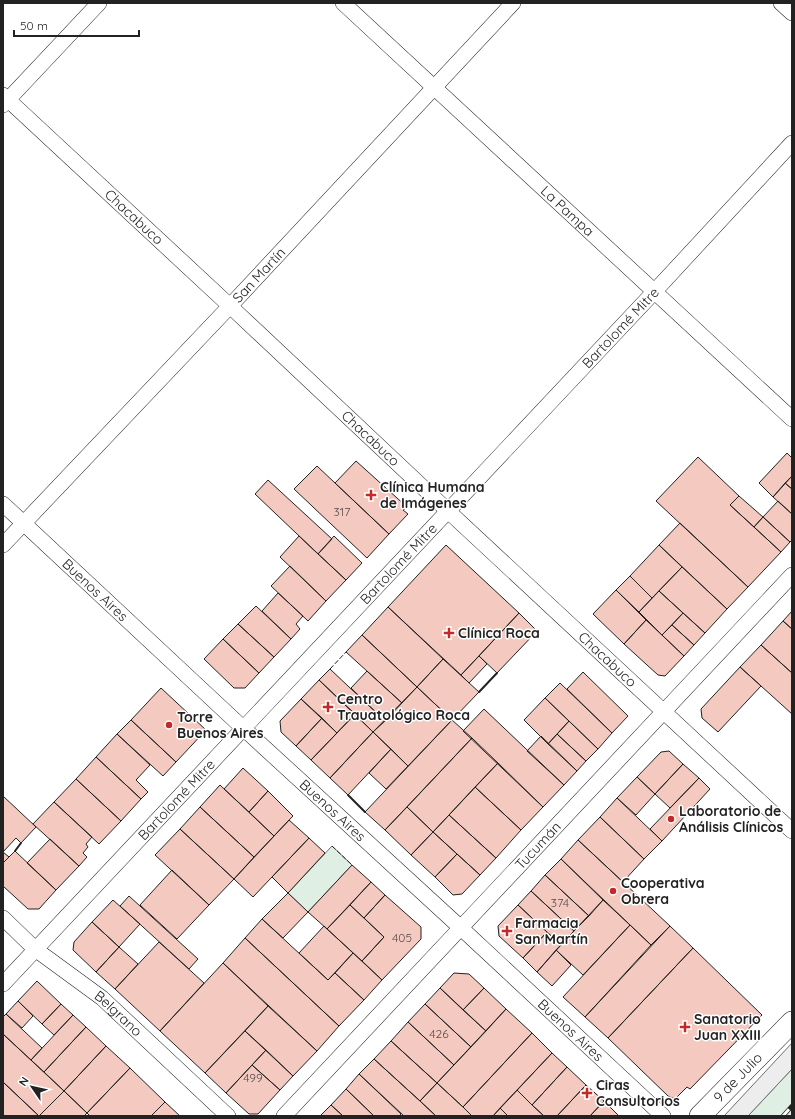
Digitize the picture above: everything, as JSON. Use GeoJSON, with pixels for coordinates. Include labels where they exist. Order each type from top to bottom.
{"type":"FeatureCollection","features":[{"type":"Feature","properties":{"kind":"main road","name":"9 de Julio"},"geometry":{"type":"LineString","coordinates":[[700,1116],[792,1022]]}},
{"type":"Feature","properties":{"kind":"street"},"geometry":{"type":"LineString","coordinates":[[5,100],[99,3]]}},
{"type":"Feature","properties":{"kind":"street","name":"La Pampa"},"geometry":{"type":"LineString","coordinates":[[343,3],[792,419]]}},
{"type":"Feature","properties":{"kind":"street","name":"San Martín"},"geometry":{"type":"LineString","coordinates":[[3,546],[513,3]]}},
{"type":"Feature","properties":{"kind":"street"},"geometry":{"type":"LineString","coordinates":[[781,3],[792,13]]}},
{"type":"Feature","properties":{"kind":"street","name":"Chacabuco"},"geometry":{"type":"LineString","coordinates":[[5,100],[230,306],[792,831]]}},
{"type":"Feature","properties":{"kind":"street","name":"Bartolomé Mitre"},"geometry":{"type":"LineString","coordinates":[[3,984],[654,292],[792,143]]}},
{"type":"Feature","properties":{"kind":"street","name":"Buenos Aires"},"geometry":{"type":"LineString","coordinates":[[3,504],[663,1116]]}},
{"type":"Feature","properties":{"kind":"street","name":"Tucumán"},"geometry":{"type":"LineString","coordinates":[[284,1116],[792,574]]}},
{"type":"Feature","properties":{"kind":"street","name":"Belgrano"},"geometry":{"type":"LineString","coordinates":[[3,918],[35,949],[102,998],[228,1116]]}},
{"type":"Feature","properties":{"kind":"green space"},"geometry":{"type":"Polygon","coordinates":[[[332,846],[352,865],[308,912],[288,893],[332,846]]]}},
{"type":"Feature","properties":{"kind":"green space"},"geometry":{"type":"Polygon","coordinates":[[[792,1069],[792,1116],[748,1116],[792,1069]]]}},
{"type":"Feature","properties":{"kind":"shaded area"},"geometry":{"type":"Polygon","coordinates":[[[792,1043],[792,1069],[748,1116],[724,1116],[792,1043]]]}},
{"type":"Feature","properties":{"kind":"building"},"geometry":{"type":"Polygon","coordinates":[[[787,453],[792,458],[792,476],[773,497],[759,483],[787,453]]]}},
{"type":"Feature","properties":{"kind":"building"},"geometry":{"type":"Polygon","coordinates":[[[698,457],[739,496],[730,505],[781,552],[748,587],[656,501],[698,457]]]}},
{"type":"Feature","properties":{"kind":"building","name":"Clínica Humana de Imágenes"},"geometry":{"type":"Polygon","coordinates":[[[356,461],[407,507],[403,510],[408,514],[389,534],[335,483],[356,461]]]}},
{"type":"Feature","properties":{"kind":"building"},"geometry":{"type":"Polygon","coordinates":[[[317,466],[389,534],[367,558],[294,489],[317,466]]]}},
{"type":"Feature","properties":{"kind":"building"},"geometry":{"type":"Polygon","coordinates":[[[792,476],[792,489],[785,483],[792,476]]]}},
{"type":"Feature","properties":{"kind":"building"},"geometry":{"type":"Polygon","coordinates":[[[268,480],[332,539],[318,554],[255,494],[268,480]]]}},
{"type":"Feature","properties":{"kind":"building"},"geometry":{"type":"Polygon","coordinates":[[[785,483],[792,489],[792,514],[773,497],[785,483]]]}},
{"type":"Feature","properties":{"kind":"building"},"geometry":{"type":"Polygon","coordinates":[[[739,496],[763,517],[754,527],[730,505],[739,496]]]}},
{"type":"Feature","properties":{"kind":"building"},"geometry":{"type":"Polygon","coordinates":[[[778,501],[792,514],[792,540],[790,542],[763,517],[778,501]]]}},
{"type":"Feature","properties":{"kind":"building"},"geometry":{"type":"Polygon","coordinates":[[[763,517],[790,542],[781,552],[754,527],[763,517]]]}},
{"type":"Feature","properties":{"kind":"building"},"geometry":{"type":"Polygon","coordinates":[[[680,523],[748,587],[727,609],[659,545],[680,523]]]}},
{"type":"Feature","properties":{"kind":"building"},"geometry":{"type":"Polygon","coordinates":[[[299,536],[346,580],[326,601],[280,557],[299,536]]]}},
{"type":"Feature","properties":{"kind":"building"},"geometry":{"type":"Polygon","coordinates":[[[334,536],[362,563],[346,580],[318,554],[334,536]]]}},
{"type":"Feature","properties":{"kind":"building"},"geometry":{"type":"Polygon","coordinates":[[[446,545],[519,613],[461,675],[388,607],[446,545]]]}},
{"type":"Feature","properties":{"kind":"building"},"geometry":{"type":"Polygon","coordinates":[[[659,545],[682,567],[652,598],[630,576],[659,545]]]}},
{"type":"Feature","properties":{"kind":"building"},"geometry":{"type":"Polygon","coordinates":[[[290,566],[326,601],[308,621],[271,586],[290,566]]]}},
{"type":"Feature","properties":{"kind":"building"},"geometry":{"type":"Polygon","coordinates":[[[682,567],[727,609],[705,633],[659,591],[682,567]]]}},
{"type":"Feature","properties":{"kind":"building"},"geometry":{"type":"Polygon","coordinates":[[[630,576],[652,598],[639,612],[616,590],[630,576]]]}},
{"type":"Feature","properties":{"kind":"building"},"geometry":{"type":"Polygon","coordinates":[[[616,590],[646,620],[624,644],[593,614],[616,590]]]}},
{"type":"Feature","properties":{"kind":"building"},"geometry":{"type":"Polygon","coordinates":[[[659,591],[683,613],[662,635],[639,612],[659,591]]]}},
{"type":"Feature","properties":{"kind":"building"},"geometry":{"type":"Polygon","coordinates":[[[278,593],[303,616],[296,624],[300,629],[291,639],[262,611],[278,593]]]}},
{"type":"Feature","properties":{"kind":"building"},"geometry":{"type":"Polygon","coordinates":[[[256,606],[291,639],[274,657],[238,624],[256,606]]]}},
{"type":"Feature","properties":{"kind":"building"},"geometry":{"type":"Polygon","coordinates":[[[388,607],[443,659],[417,687],[362,635],[388,607]]]}},
{"type":"Feature","properties":{"kind":"building"},"geometry":{"type":"Polygon","coordinates":[[[792,611],[792,629],[783,621],[792,611]]]}},
{"type":"Feature","properties":{"kind":"building"},"geometry":{"type":"Polygon","coordinates":[[[519,613],[537,631],[497,673],[479,656],[519,613]]]}},
{"type":"Feature","properties":{"kind":"building"},"geometry":{"type":"Polygon","coordinates":[[[683,613],[705,633],[694,645],[672,625],[683,613]]]}},
{"type":"Feature","properties":{"kind":"building"},"geometry":{"type":"Polygon","coordinates":[[[646,620],[684,656],[665,676],[658,675],[624,644],[646,620]]]}},
{"type":"Feature","properties":{"kind":"building"},"geometry":{"type":"Polygon","coordinates":[[[783,621],[792,629],[792,673],[761,645],[783,621]]]}},
{"type":"Feature","properties":{"kind":"building"},"geometry":{"type":"Polygon","coordinates":[[[238,624],[274,657],[259,673],[223,639],[238,624]]]}},
{"type":"Feature","properties":{"kind":"building"},"geometry":{"type":"Polygon","coordinates":[[[672,625],[694,645],[684,656],[662,635],[672,625]]]}},
{"type":"Feature","properties":{"kind":"building"},"geometry":{"type":"Polygon","coordinates":[[[362,635],[417,687],[402,703],[346,652],[362,635]]]}},
{"type":"Feature","properties":{"kind":"building"},"geometry":{"type":"Polygon","coordinates":[[[223,639],[259,673],[245,688],[234,688],[204,659],[223,639]]]}},
{"type":"Feature","properties":{"kind":"building"},"geometry":{"type":"Polygon","coordinates":[[[761,645],[792,673],[792,714],[740,667],[761,645]]]}},
{"type":"Feature","properties":{"kind":"building"},"geometry":{"type":"Polygon","coordinates":[[[479,656],[487,664],[469,683],[461,675],[479,656]]]}},
{"type":"Feature","properties":{"kind":"building"},"geometry":{"type":"Polygon","coordinates":[[[443,659],[479,692],[452,720],[417,687],[443,659]]]}},
{"type":"Feature","properties":{"kind":"building"},"geometry":{"type":"Polygon","coordinates":[[[740,667],[761,686],[718,732],[702,718],[701,709],[740,667]]]}},
{"type":"Feature","properties":{"kind":"building"},"geometry":{"type":"Polygon","coordinates":[[[330,669],[385,721],[373,732],[319,680],[330,669]]]}},
{"type":"Feature","properties":{"kind":"building"},"geometry":{"type":"Polygon","coordinates":[[[367,671],[402,703],[385,721],[351,688],[367,671]]]}},
{"type":"Feature","properties":{"kind":"building"},"geometry":{"type":"Polygon","coordinates":[[[583,672],[628,716],[612,733],[567,689],[583,672]]]}},
{"type":"Feature","properties":{"kind":"building","name":"Centro Trauatológico Roca"},"geometry":{"type":"Polygon","coordinates":[[[319,680],[355,714],[337,733],[301,699],[319,680]]]}},
{"type":"Feature","properties":{"kind":"building"},"geometry":{"type":"Polygon","coordinates":[[[560,683],[612,733],[598,749],[545,698],[560,683]]]}},
{"type":"Feature","properties":{"kind":"building"},"geometry":{"type":"Polygon","coordinates":[[[417,687],[452,720],[408,766],[373,732],[417,687]]]}},
{"type":"Feature","properties":{"kind":"building","name":"Torre Buenos Aires"},"geometry":{"type":"Polygon","coordinates":[[[161,688],[206,730],[176,762],[131,720],[161,688]]]}},
{"type":"Feature","properties":{"kind":"building"},"geometry":{"type":"Polygon","coordinates":[[[545,698],[569,721],[548,744],[524,720],[545,698]]]}},
{"type":"Feature","properties":{"kind":"building"},"geometry":{"type":"Polygon","coordinates":[[[301,699],[322,718],[296,746],[281,732],[280,721],[301,699]]]}},
{"type":"Feature","properties":{"kind":"building"},"geometry":{"type":"Polygon","coordinates":[[[484,709],[564,785],[543,807],[463,731],[484,709]]]}},
{"type":"Feature","properties":{"kind":"building"},"geometry":{"type":"Polygon","coordinates":[[[355,714],[373,732],[330,778],[311,760],[355,714]]]}},
{"type":"Feature","properties":{"kind":"building"},"geometry":{"type":"Polygon","coordinates":[[[322,718],[337,733],[311,760],[296,746],[322,718]]]}},
{"type":"Feature","properties":{"kind":"building"},"geometry":{"type":"Polygon","coordinates":[[[131,720],[176,762],[163,776],[117,734],[131,720]]]}},
{"type":"Feature","properties":{"kind":"building"},"geometry":{"type":"Polygon","coordinates":[[[452,720],[472,738],[385,830],[365,812],[452,720]]]}},
{"type":"Feature","properties":{"kind":"building"},"geometry":{"type":"Polygon","coordinates":[[[569,721],[598,749],[586,761],[557,734],[569,721]]]}},
{"type":"Feature","properties":{"kind":"building"},"geometry":{"type":"Polygon","coordinates":[[[373,732],[391,749],[348,795],[330,778],[373,732]]]}},
{"type":"Feature","properties":{"kind":"building"},"geometry":{"type":"Polygon","coordinates":[[[117,734],[150,765],[136,780],[148,792],[141,799],[96,757],[117,734]]]}},
{"type":"Feature","properties":{"kind":"building"},"geometry":{"type":"Polygon","coordinates":[[[557,734],[586,761],[577,771],[548,744],[557,734]]]}},
{"type":"Feature","properties":{"kind":"building"},"geometry":{"type":"Polygon","coordinates":[[[541,736],[577,771],[564,785],[527,751],[541,736]]]}},
{"type":"Feature","properties":{"kind":"building"},"geometry":{"type":"Polygon","coordinates":[[[472,738],[498,763],[433,832],[407,807],[472,738]]]}},
{"type":"Feature","properties":{"kind":"building"},"geometry":{"type":"Polygon","coordinates":[[[391,749],[408,766],[386,789],[369,773],[391,749]]]}},
{"type":"Feature","properties":{"kind":"building"},"geometry":{"type":"Polygon","coordinates":[[[669,751],[683,764],[655,794],[637,777],[661,752],[669,751]]]}},
{"type":"Feature","properties":{"kind":"building"},"geometry":{"type":"Polygon","coordinates":[[[96,757],[141,799],[121,821],[76,779],[96,757]]]}},
{"type":"Feature","properties":{"kind":"building"},"geometry":{"type":"Polygon","coordinates":[[[498,763],[543,807],[521,830],[475,787],[498,763]]]}},
{"type":"Feature","properties":{"kind":"building"},"geometry":{"type":"Polygon","coordinates":[[[683,764],[699,778],[670,808],[655,794],[683,764]]]}},
{"type":"Feature","properties":{"kind":"building"},"geometry":{"type":"Polygon","coordinates":[[[243,768],[268,791],[249,812],[224,789],[243,768]]]}},
{"type":"Feature","properties":{"kind":"building"},"geometry":{"type":"Polygon","coordinates":[[[637,777],[655,794],[636,815],[617,798],[637,777]]]}},
{"type":"Feature","properties":{"kind":"building","name":"Laboratorio de Análisis Clínicos"},"geometry":{"type":"Polygon","coordinates":[[[699,778],[710,789],[662,841],[650,829],[699,778]]]}},
{"type":"Feature","properties":{"kind":"building"},"geometry":{"type":"Polygon","coordinates":[[[76,779],[121,821],[99,844],[54,802],[76,779]]]}},
{"type":"Feature","properties":{"kind":"building"},"geometry":{"type":"Polygon","coordinates":[[[220,785],[274,836],[254,857],[200,807],[220,785]]]}},
{"type":"Feature","properties":{"kind":"building"},"geometry":{"type":"Polygon","coordinates":[[[475,787],[521,830],[496,858],[449,815],[475,787]]]}},
{"type":"Feature","properties":{"kind":"building"},"geometry":{"type":"Polygon","coordinates":[[[268,791],[293,816],[274,836],[249,812],[268,791]]]}},
{"type":"Feature","properties":{"kind":"building"},"geometry":{"type":"Polygon","coordinates":[[[3,796],[36,827],[21,843],[16,838],[3,852],[3,796]]]}},
{"type":"Feature","properties":{"kind":"building"},"geometry":{"type":"Polygon","coordinates":[[[617,798],[662,841],[644,859],[600,817],[617,798]]]}},
{"type":"Feature","properties":{"kind":"building"},"geometry":{"type":"Polygon","coordinates":[[[54,802],[92,837],[86,844],[88,847],[83,853],[87,857],[79,866],[33,824],[54,802]]]}},
{"type":"Feature","properties":{"kind":"building"},"geometry":{"type":"Polygon","coordinates":[[[200,807],[254,857],[234,879],[180,829],[200,807]]]}},
{"type":"Feature","properties":{"kind":"building"},"geometry":{"type":"Polygon","coordinates":[[[407,807],[433,832],[411,855],[385,830],[407,807]]]}},
{"type":"Feature","properties":{"kind":"building"},"geometry":{"type":"Polygon","coordinates":[[[449,815],[496,858],[480,875],[433,832],[449,815]]]}},
{"type":"Feature","properties":{"kind":"building"},"geometry":{"type":"Polygon","coordinates":[[[600,817],[644,859],[623,882],[578,840],[600,817]]]}},
{"type":"Feature","properties":{"kind":"building"},"geometry":{"type":"Polygon","coordinates":[[[289,820],[309,838],[253,897],[234,879],[289,820]]]}},
{"type":"Feature","properties":{"kind":"building"},"geometry":{"type":"Polygon","coordinates":[[[180,829],[234,879],[209,905],[155,855],[180,829]]]}},
{"type":"Feature","properties":{"kind":"building"},"geometry":{"type":"Polygon","coordinates":[[[433,832],[457,854],[435,877],[411,855],[433,832]]]}},
{"type":"Feature","properties":{"kind":"building"},"geometry":{"type":"Polygon","coordinates":[[[309,838],[325,853],[288,893],[272,877],[309,838]]]}},
{"type":"Feature","properties":{"kind":"building"},"geometry":{"type":"Polygon","coordinates":[[[50,839],[79,866],[56,890],[27,863],[50,839]]]}},
{"type":"Feature","properties":{"kind":"building","name":"Cooperativa Obrera"},"geometry":{"type":"Polygon","coordinates":[[[578,840],[670,926],[651,945],[561,859],[578,840]]]}},
{"type":"Feature","properties":{"kind":"building"},"geometry":{"type":"Polygon","coordinates":[[[15,851],[56,890],[39,909],[28,909],[3,886],[3,863],[15,851]]]}},
{"type":"Feature","properties":{"kind":"building"},"geometry":{"type":"Polygon","coordinates":[[[3,852],[9,857],[3,863],[3,852]]]}},
{"type":"Feature","properties":{"kind":"building"},"geometry":{"type":"Polygon","coordinates":[[[457,854],[480,875],[462,894],[453,895],[435,877],[457,854]]]}},
{"type":"Feature","properties":{"kind":"building"},"geometry":{"type":"Polygon","coordinates":[[[561,859],[603,900],[589,916],[545,875],[561,859]]]}},
{"type":"Feature","properties":{"kind":"building"},"geometry":{"type":"Polygon","coordinates":[[[352,865],[371,882],[327,929],[308,912],[352,865]]]}},
{"type":"Feature","properties":{"kind":"building"},"geometry":{"type":"Polygon","coordinates":[[[172,870],[209,905],[177,939],[140,905],[172,870]]]}},
{"type":"Feature","properties":{"kind":"building"},"geometry":{"type":"Polygon","coordinates":[[[545,875],[589,916],[574,931],[531,891],[545,875]]]}},
{"type":"Feature","properties":{"kind":"building"},"geometry":{"type":"Polygon","coordinates":[[[371,882],[385,895],[364,918],[350,905],[371,882]]]}},
{"type":"Feature","properties":{"kind":"building"},"geometry":{"type":"Polygon","coordinates":[[[531,891],[574,931],[561,945],[518,905],[531,891]]]}},
{"type":"Feature","properties":{"kind":"building"},"geometry":{"type":"Polygon","coordinates":[[[288,893],[308,912],[283,938],[262,919],[288,893]]]}},
{"type":"Feature","properties":{"kind":"building"},"geometry":{"type":"Polygon","coordinates":[[[385,895],[421,927],[421,939],[382,980],[362,961],[384,937],[364,918],[385,895]]]}},
{"type":"Feature","properties":{"kind":"building"},"geometry":{"type":"Polygon","coordinates":[[[129,896],[198,959],[189,969],[120,906],[129,896]]]}},
{"type":"Feature","properties":{"kind":"building"},"geometry":{"type":"Polygon","coordinates":[[[113,900],[140,924],[119,947],[92,922],[113,900]]]}},
{"type":"Feature","properties":{"kind":"building"},"geometry":{"type":"Polygon","coordinates":[[[603,900],[630,925],[583,975],[556,950],[603,900]]]}},
{"type":"Feature","properties":{"kind":"building"},"geometry":{"type":"Polygon","coordinates":[[[350,905],[384,937],[362,961],[327,929],[350,905]]]}},
{"type":"Feature","properties":{"kind":"building"},"geometry":{"type":"Polygon","coordinates":[[[518,905],[547,932],[523,958],[499,936],[498,926],[518,905]]]}},
{"type":"Feature","properties":{"kind":"building"},"geometry":{"type":"Polygon","coordinates":[[[262,919],[328,980],[335,973],[364,1000],[339,1026],[245,938],[262,919]]]}},
{"type":"Feature","properties":{"kind":"building"},"geometry":{"type":"Polygon","coordinates":[[[92,922],[119,947],[96,972],[73,950],[74,942],[92,922]]]}},
{"type":"Feature","properties":{"kind":"building"},"geometry":{"type":"Polygon","coordinates":[[[630,925],[651,945],[585,1017],[563,997],[630,925]]]}},
{"type":"Feature","properties":{"kind":"building"},"geometry":{"type":"Polygon","coordinates":[[[324,926],[353,953],[328,980],[299,953],[324,926]]]}},
{"type":"Feature","properties":{"kind":"building"},"geometry":{"type":"Polygon","coordinates":[[[670,926],[693,948],[608,1038],[585,1017],[670,926]]]}},
{"type":"Feature","properties":{"kind":"building"},"geometry":{"type":"Polygon","coordinates":[[[547,932],[561,945],[537,972],[523,958],[547,932]]]}},
{"type":"Feature","properties":{"kind":"building"},"geometry":{"type":"Polygon","coordinates":[[[245,938],[339,1026],[317,1051],[223,963],[245,938]]]}},
{"type":"Feature","properties":{"kind":"building"},"geometry":{"type":"Polygon","coordinates":[[[159,942],[204,983],[160,1031],[115,989],[159,942]]]}},
{"type":"Feature","properties":{"kind":"building"},"geometry":{"type":"Polygon","coordinates":[[[119,947],[138,964],[115,989],[96,972],[119,947]]]}},
{"type":"Feature","properties":{"kind":"building","name":"Sanatorio Juan XXIII"},"geometry":{"type":"Polygon","coordinates":[[[693,948],[762,1015],[690,1089],[687,1087],[676,1098],[672,1098],[668,1096],[608,1038],[693,948]]]}},
{"type":"Feature","properties":{"kind":"building"},"geometry":{"type":"Polygon","coordinates":[[[556,950],[571,965],[552,986],[537,972],[556,950]]]}},
{"type":"Feature","properties":{"kind":"building"},"geometry":{"type":"Polygon","coordinates":[[[353,953],[382,980],[364,1000],[335,973],[353,953]]]}},
{"type":"Feature","properties":{"kind":"building"},"geometry":{"type":"Polygon","coordinates":[[[223,963],[268,1006],[205,1073],[160,1031],[223,963]]]}},
{"type":"Feature","properties":{"kind":"building"},"geometry":{"type":"Polygon","coordinates":[[[454,973],[469,974],[484,988],[463,1010],[440,988],[454,973]]]}},
{"type":"Feature","properties":{"kind":"building"},"geometry":{"type":"Polygon","coordinates":[[[37,981],[61,1004],[42,1024],[18,1001],[37,981]]]}},
{"type":"Feature","properties":{"kind":"building"},"geometry":{"type":"Polygon","coordinates":[[[440,988],[486,1031],[471,1047],[425,1004],[440,988]]]}},
{"type":"Feature","properties":{"kind":"building"},"geometry":{"type":"Polygon","coordinates":[[[484,988],[506,1009],[486,1031],[463,1010],[484,988]]]}},
{"type":"Feature","properties":{"kind":"building"},"geometry":{"type":"Polygon","coordinates":[[[18,1001],[33,1016],[22,1028],[6,1014],[18,1001]]]}},
{"type":"Feature","properties":{"kind":"building"},"geometry":{"type":"Polygon","coordinates":[[[61,1004],[73,1015],[54,1035],[42,1024],[61,1004]]]}},
{"type":"Feature","properties":{"kind":"building"},"geometry":{"type":"Polygon","coordinates":[[[425,1004],[471,1047],[454,1065],[408,1022],[425,1004]]]}},
{"type":"Feature","properties":{"kind":"building"},"geometry":{"type":"Polygon","coordinates":[[[268,1006],[317,1051],[293,1076],[245,1031],[268,1006]]]}},
{"type":"Feature","properties":{"kind":"building"},"geometry":{"type":"Polygon","coordinates":[[[506,1009],[532,1033],[463,1107],[437,1083],[506,1009]]]}},
{"type":"Feature","properties":{"kind":"building"},"geometry":{"type":"Polygon","coordinates":[[[6,1014],[42,1048],[31,1060],[3,1034],[3,1017],[6,1014]]]}},
{"type":"Feature","properties":{"kind":"building"},"geometry":{"type":"Polygon","coordinates":[[[73,1015],[86,1027],[44,1072],[31,1060],[73,1015]]]}},
{"type":"Feature","properties":{"kind":"building"},"geometry":{"type":"Polygon","coordinates":[[[408,1022],[454,1065],[437,1083],[391,1041],[408,1022]]]}},
{"type":"Feature","properties":{"kind":"building"},"geometry":{"type":"Polygon","coordinates":[[[86,1027],[106,1046],[64,1091],[44,1072],[86,1027]]]}},
{"type":"Feature","properties":{"kind":"building"},"geometry":{"type":"Polygon","coordinates":[[[245,1031],[266,1050],[226,1093],[205,1073],[245,1031]]]}},
{"type":"Feature","properties":{"kind":"building"},"geometry":{"type":"Polygon","coordinates":[[[532,1033],[552,1053],[493,1116],[472,1116],[463,1107],[532,1033]]]}},
{"type":"Feature","properties":{"kind":"building"},"geometry":{"type":"Polygon","coordinates":[[[3,1034],[64,1091],[39,1116],[3,1082],[3,1034]]]}},
{"type":"Feature","properties":{"kind":"building"},"geometry":{"type":"Polygon","coordinates":[[[391,1041],[437,1083],[420,1101],[374,1059],[391,1041]]]}},
{"type":"Feature","properties":{"kind":"building"},"geometry":{"type":"Polygon","coordinates":[[[106,1046],[130,1068],[87,1113],[64,1091],[106,1046]]]}},
{"type":"Feature","properties":{"kind":"building"},"geometry":{"type":"Polygon","coordinates":[[[266,1050],[293,1076],[280,1090],[252,1065],[266,1050]]]}},
{"type":"Feature","properties":{"kind":"building"},"geometry":{"type":"Polygon","coordinates":[[[552,1053],[567,1067],[532,1105],[517,1090],[552,1053]]]}},
{"type":"Feature","properties":{"kind":"building"},"geometry":{"type":"Polygon","coordinates":[[[374,1059],[436,1116],[404,1116],[359,1074],[374,1059]]]}},
{"type":"Feature","properties":{"kind":"building"},"geometry":{"type":"Polygon","coordinates":[[[252,1065],[280,1090],[258,1114],[249,1114],[226,1093],[252,1065]]]}},
{"type":"Feature","properties":{"kind":"building"},"geometry":{"type":"Polygon","coordinates":[[[567,1067],[586,1085],[557,1116],[544,1116],[532,1105],[567,1067]]]}},
{"type":"Feature","properties":{"kind":"building"},"geometry":{"type":"Polygon","coordinates":[[[130,1068],[165,1102],[151,1116],[90,1116],[87,1113],[130,1068]]]}},
{"type":"Feature","properties":{"kind":"building"},"geometry":{"type":"Polygon","coordinates":[[[359,1074],[401,1114],[399,1116],[374,1116],[346,1089],[359,1074]]]}},
{"type":"Feature","properties":{"kind":"building"},"geometry":{"type":"Polygon","coordinates":[[[3,1082],[39,1116],[3,1116],[3,1082]]]}},
{"type":"Feature","properties":{"kind":"building"},"geometry":{"type":"Polygon","coordinates":[[[437,1083],[472,1116],[436,1116],[420,1101],[437,1083]]]}},
{"type":"Feature","properties":{"kind":"building","name":"Ciras Consultorios"},"geometry":{"type":"Polygon","coordinates":[[[586,1085],[604,1101],[590,1116],[557,1116],[586,1085]]]}},
{"type":"Feature","properties":{"kind":"building"},"geometry":{"type":"Polygon","coordinates":[[[346,1089],[374,1116],[343,1116],[331,1105],[346,1089]]]}},
{"type":"Feature","properties":{"kind":"building"},"geometry":{"type":"Polygon","coordinates":[[[517,1090],[544,1116],[508,1116],[500,1108],[517,1090]]]}},
{"type":"Feature","properties":{"kind":"building"},"geometry":{"type":"Polygon","coordinates":[[[64,1091],[87,1113],[84,1116],[39,1116],[64,1091]]]}},
{"type":"Feature","properties":{"kind":"building"},"geometry":{"type":"Polygon","coordinates":[[[604,1101],[619,1116],[590,1116],[604,1101]]]}},
{"type":"Feature","properties":{"kind":"building"},"geometry":{"type":"Polygon","coordinates":[[[165,1102],[180,1116],[151,1116],[165,1102]]]}},
{"type":"Feature","properties":{"kind":"building"},"geometry":{"type":"Polygon","coordinates":[[[331,1105],[343,1116],[320,1116],[331,1105]]]}},
{"type":"Feature","properties":{"kind":"building"},"geometry":{"type":"Polygon","coordinates":[[[500,1108],[508,1116],[493,1116],[500,1108]]]}},
{"type":"Feature","properties":{"kind":"railway"},"geometry":{"type":"LineString","coordinates":[[783,1116],[792,1106]]}},
{"type":"Feature","properties":{"kind":"fence"},"geometry":{"type":"LineString","coordinates":[[330,669],[346,652]]}},
{"type":"Feature","properties":{"kind":"fence"},"geometry":{"type":"LineString","coordinates":[[332,846],[352,865]]}},
{"type":"Feature","properties":{"kind":"wall"},"geometry":{"type":"LineString","coordinates":[[479,692],[497,673]]}},
{"type":"Feature","properties":{"kind":"wall"},"geometry":{"type":"LineString","coordinates":[[348,795],[365,812]]}},
{"type":"Feature","properties":{"kind":"wall"},"geometry":{"type":"LineString","coordinates":[[15,851],[21,843]]}},
{"type":"Feature","properties":{"kind":"place","name":"Clínica Humana de Imágenes"},"geometry":{"type":"Point","coordinates":[371,495]}},
{"type":"Feature","properties":{"kind":"place","name":"Clínica Roca"},"geometry":{"type":"Point","coordinates":[449,633]}},
{"type":"Feature","properties":{"kind":"place","name":"Centro Trauatológico Roca"},"geometry":{"type":"Point","coordinates":[328,707]}},
{"type":"Feature","properties":{"kind":"place","name":"Torre Buenos Aires"},"geometry":{"type":"Point","coordinates":[169,725]}},
{"type":"Feature","properties":{"kind":"place","name":"Laboratorio de Análisis Clínicos"},"geometry":{"type":"Point","coordinates":[671,819]}},
{"type":"Feature","properties":{"kind":"place","name":"Cooperativa Obrera"},"geometry":{"type":"Point","coordinates":[613,891]}},
{"type":"Feature","properties":{"kind":"place","name":"Farmacia San Martín"},"geometry":{"type":"Point","coordinates":[507,931]}},
{"type":"Feature","properties":{"kind":"place","name":"Sanatorio Juan XXIII"},"geometry":{"type":"Point","coordinates":[685,1027]}},
{"type":"Feature","properties":{"kind":"place","name":"Ciras Consultorios"},"geometry":{"type":"Point","coordinates":[587,1093]}}]}
